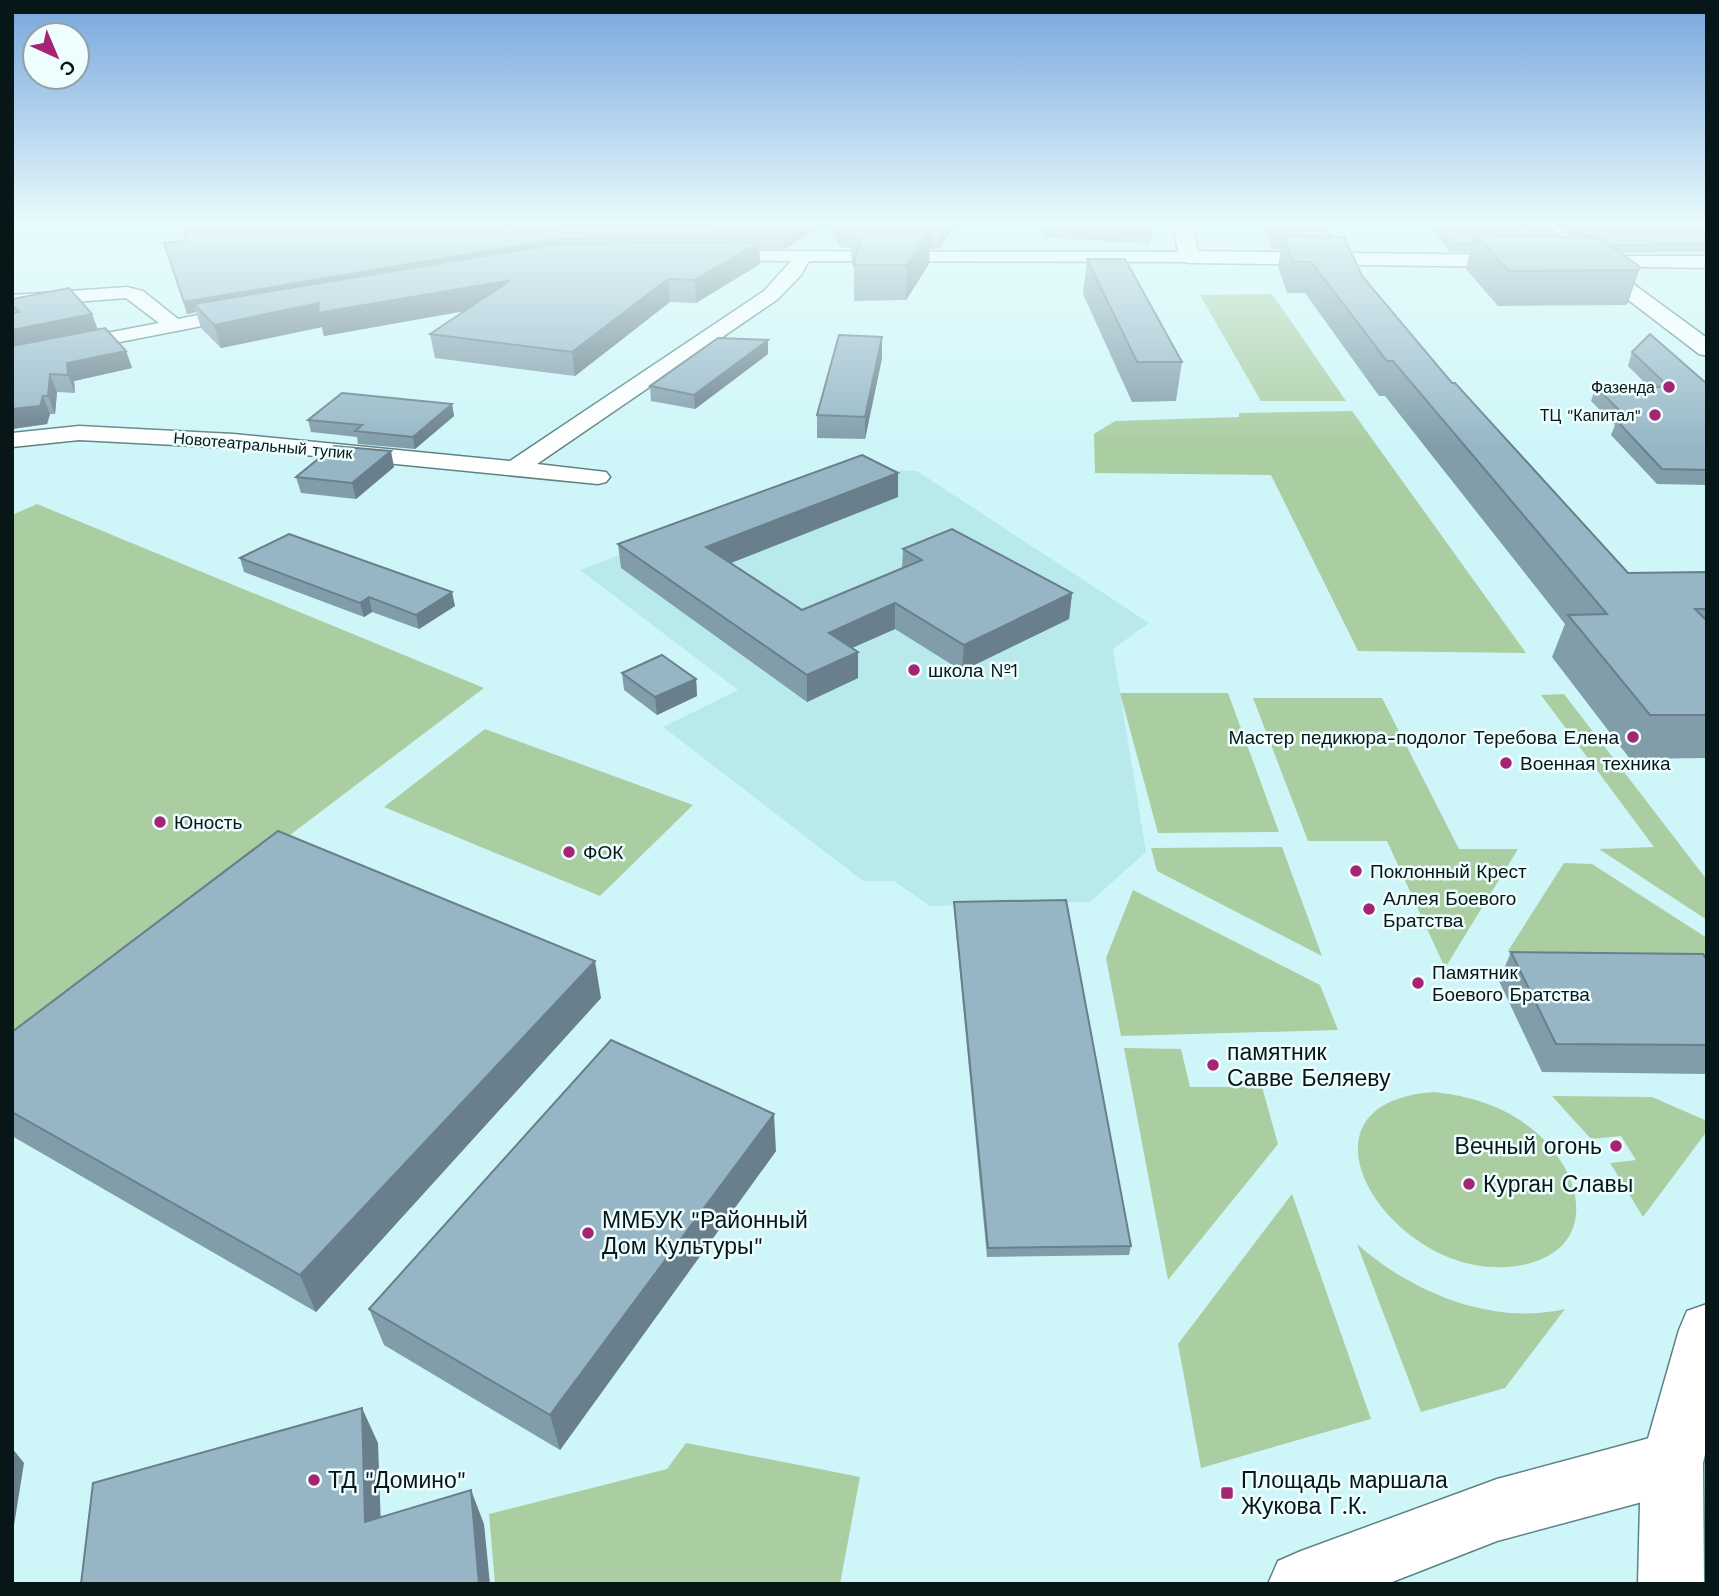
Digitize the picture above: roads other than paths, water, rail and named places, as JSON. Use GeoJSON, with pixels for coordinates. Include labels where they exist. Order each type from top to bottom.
{"type":"FeatureCollection","features":[{"type":"Feature","properties":{"kind":"main road"},"geometry":{"type":"LineString","coordinates":[[1639,297],[1707,349]]}},
{"type":"Feature","properties":{"kind":"main road"},"geometry":{"type":"LineString","coordinates":[[1671,1584],[1672,1463],[1707,1330]]}},
{"type":"Feature","properties":{"kind":"main road"},"geometry":{"type":"LineString","coordinates":[[1301,1584],[1497,1510],[1672,1463]]}},
{"type":"Feature","properties":{"kind":"street"},"geometry":{"type":"LineString","coordinates":[[12,301],[57,297]]}},
{"type":"Feature","properties":{"kind":"street"},"geometry":{"type":"LineString","coordinates":[[139,297],[173,324]]}},
{"type":"Feature","properties":{"kind":"street"},"geometry":{"type":"LineString","coordinates":[[514,469],[767,297]]}},
{"type":"Feature","properties":{"kind":"street"},"geometry":{"type":"LineString","coordinates":[[12,357],[265,308]]}},
{"type":"Feature","properties":{"kind":"street","name":"Новотеатральный тупик"},"geometry":{"type":"LineString","coordinates":[[12,440],[79,433],[233,441],[597,477]]}},
{"type":"Feature","properties":{"kind":"place","name":"Фазенда"},"geometry":{"type":"Point","coordinates":[1669,387]}},
{"type":"Feature","properties":{"kind":"place","name":"ТЦ \"Капитал\""},"geometry":{"type":"Point","coordinates":[1655,415]}},
{"type":"Feature","properties":{"kind":"place","name":"школа №1"},"geometry":{"type":"Point","coordinates":[914,670]}},
{"type":"Feature","properties":{"kind":"place","name":"Мастер педикюра-подолог Теребова Елена"},"geometry":{"type":"Point","coordinates":[1633,737]}},
{"type":"Feature","properties":{"kind":"place","name":"Военная техника"},"geometry":{"type":"Point","coordinates":[1506,763]}},
{"type":"Feature","properties":{"kind":"place","name":"Юность"},"geometry":{"type":"Point","coordinates":[160,822]}},
{"type":"Feature","properties":{"kind":"place","name":"ФОК"},"geometry":{"type":"Point","coordinates":[569,852]}},
{"type":"Feature","properties":{"kind":"place","name":"Поклонный Крест"},"geometry":{"type":"Point","coordinates":[1356,871]}},
{"type":"Feature","properties":{"kind":"place","name":"Аллея Боевого Братства"},"geometry":{"type":"Point","coordinates":[1369,909]}},
{"type":"Feature","properties":{"kind":"place","name":"Памятник Боевого Братства"},"geometry":{"type":"Point","coordinates":[1418,983]}},
{"type":"Feature","properties":{"kind":"place","name":"памятник Савве Беляеву"},"geometry":{"type":"Point","coordinates":[1213,1065]}},
{"type":"Feature","properties":{"kind":"place","name":"Вечный огонь"},"geometry":{"type":"Point","coordinates":[1616,1146]}},
{"type":"Feature","properties":{"kind":"place","name":"Курган Славы"},"geometry":{"type":"Point","coordinates":[1469,1184]}},
{"type":"Feature","properties":{"kind":"place","name":"ММБУК \"Районный Дом Культуры\""},"geometry":{"type":"Point","coordinates":[588,1233]}},
{"type":"Feature","properties":{"kind":"place","name":"ТД \"Домино\""},"geometry":{"type":"Point","coordinates":[314,1480]}},
{"type":"Feature","properties":{"kind":"place","name":"Площадь маршала Жукова Г.К."},"geometry":{"type":"Point","coordinates":[1227,1493]}}]}
